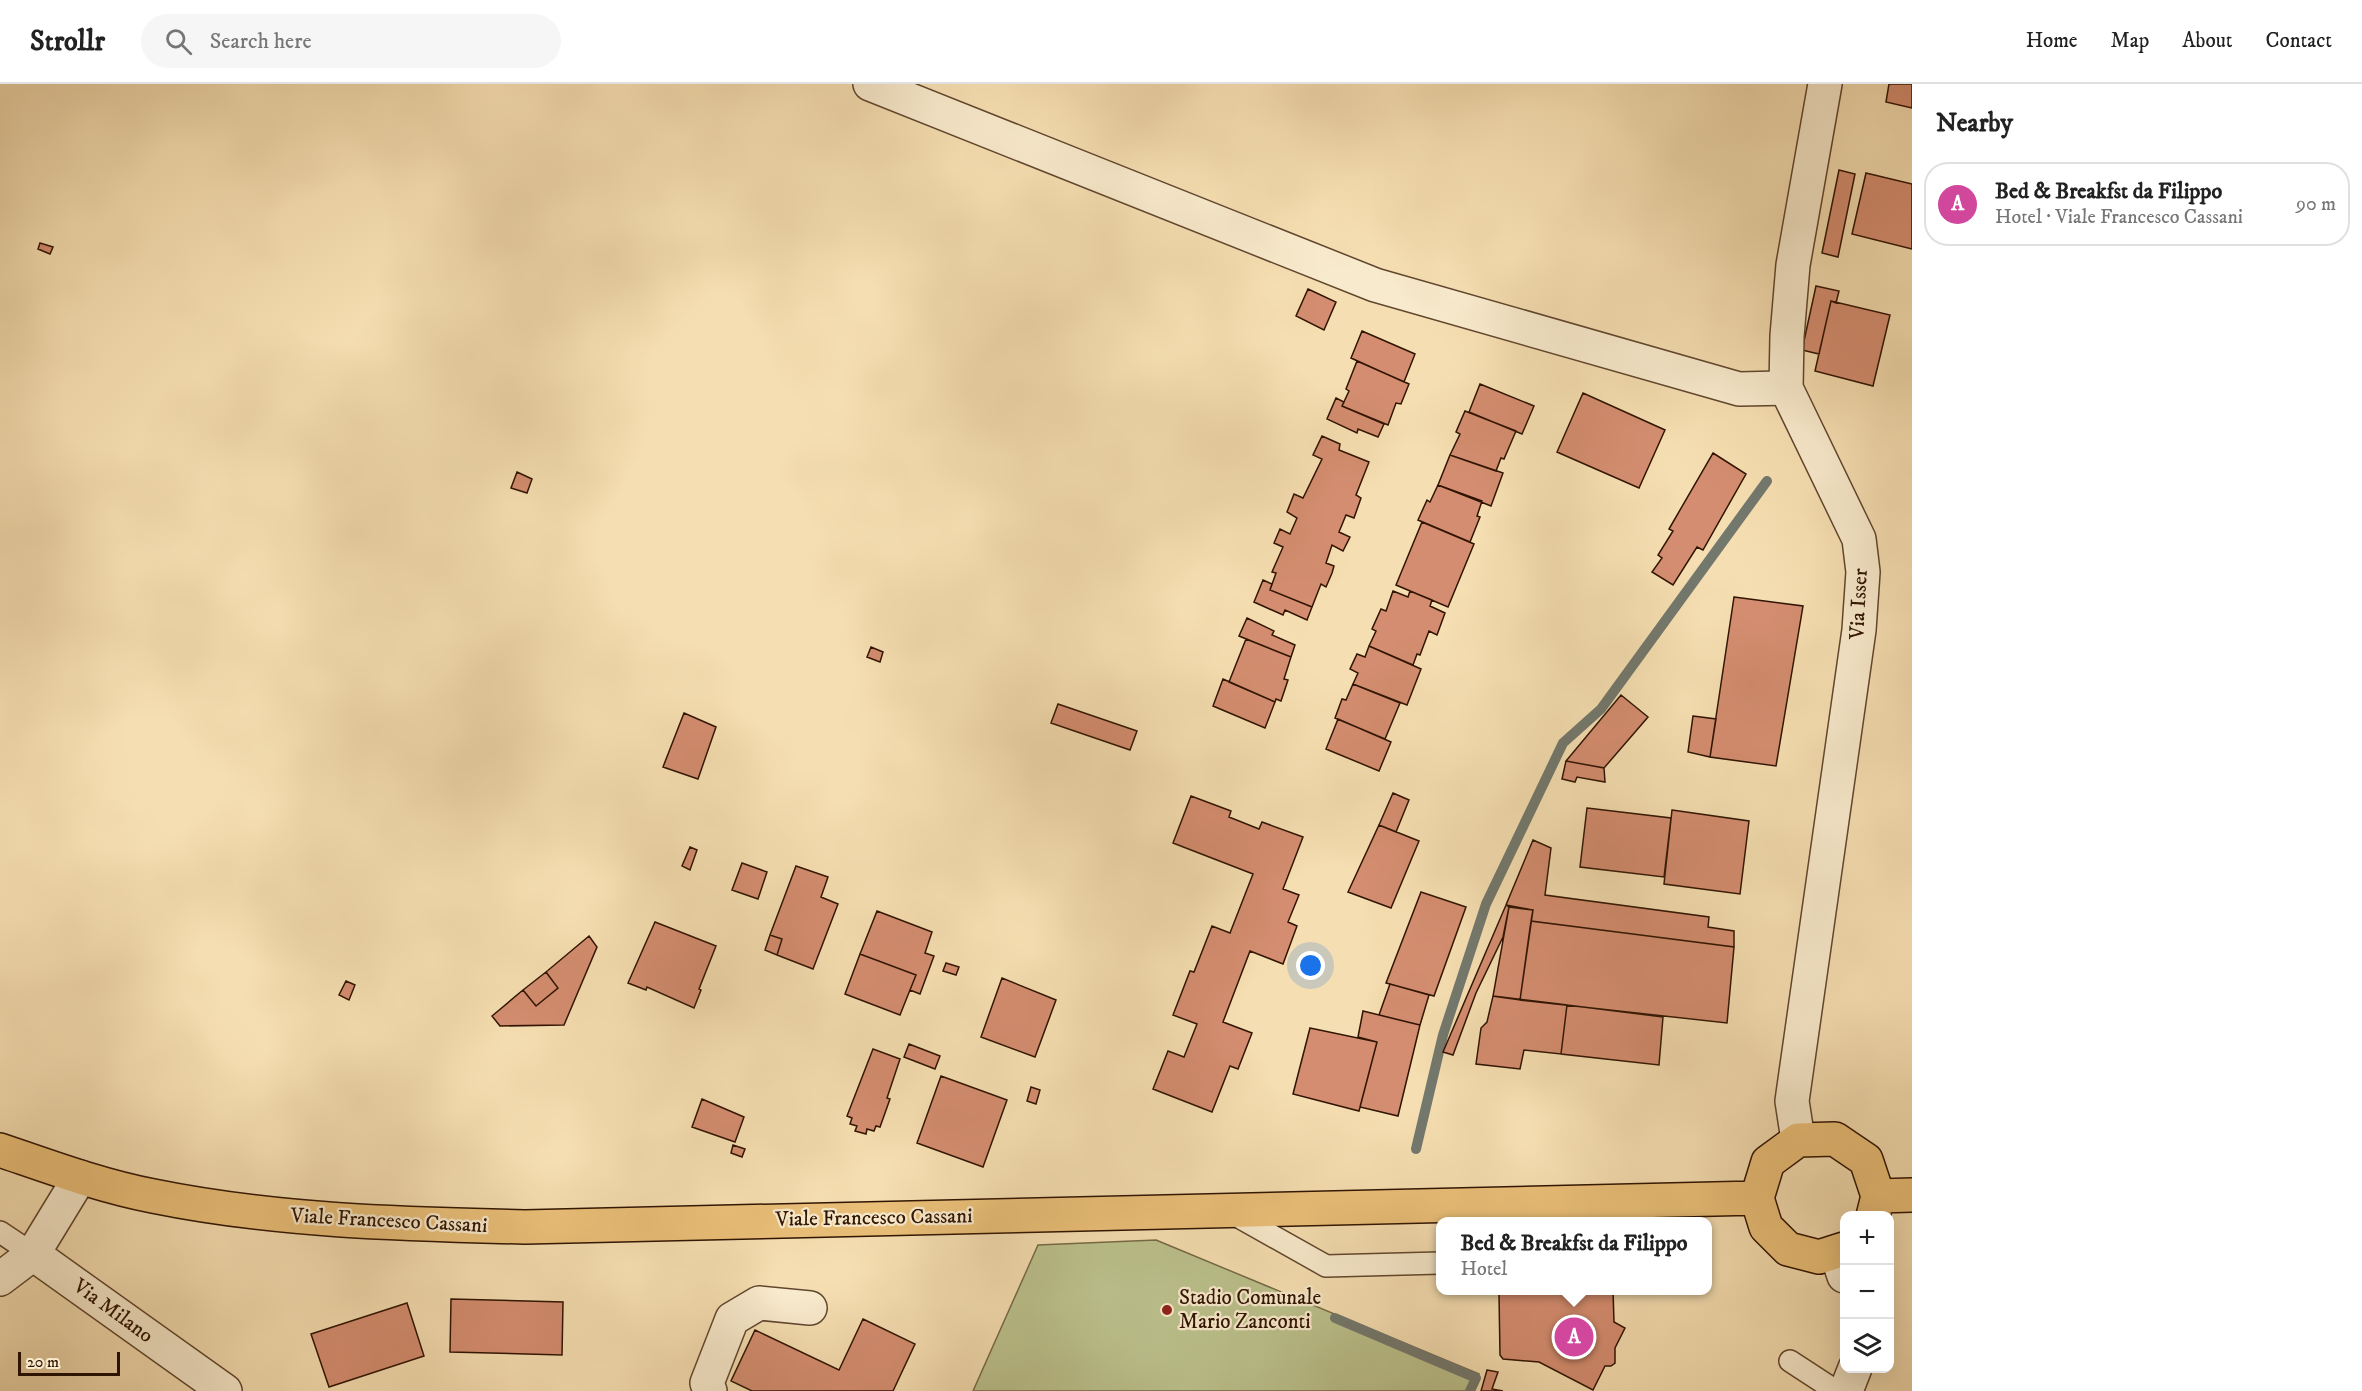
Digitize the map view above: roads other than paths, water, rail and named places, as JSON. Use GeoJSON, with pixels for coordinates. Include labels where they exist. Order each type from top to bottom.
{"type":"FeatureCollection","features":[{"type":"Feature","properties":{"kind":"main road"},"geometry":{"type":"LineString","coordinates":[[1840,1259],[1818,1257],[1788,1249],[1766,1227],[1757,1198],[1768,1162],[1798,1140],[1835,1139],[1866,1160],[1875,1206],[1912,1195]]}},
{"type":"Feature","properties":{"kind":"main road","name":"Viale Francesco Cassani"},"geometry":{"type":"LineString","coordinates":[[0,1150],[80,1177],[151,1196],[258,1214],[384,1224],[525,1227],[1225,1210],[1618,1211],[1757,1198]]}},
{"type":"Feature","properties":{"kind":"street"},"geometry":{"type":"LineString","coordinates":[[870,84],[1374,285],[1739,389],[1786,388]]}},
{"type":"Feature","properties":{"kind":"street","name":"Via Isser"},"geometry":{"type":"LineString","coordinates":[[1798,1140],[1792,1101],[1860,630],[1863,572],[1859,539],[1786,388],[1787,336],[1793,266],[1825,84]]}},
{"type":"Feature","properties":{"kind":"street"},"geometry":{"type":"LineString","coordinates":[[0,1279],[33,1254],[80,1177]]}},
{"type":"Feature","properties":{"kind":"street","name":"Via Milano"},"geometry":{"type":"LineString","coordinates":[[33,1254],[225,1391]]}},
{"type":"Feature","properties":{"kind":"street"},"geometry":{"type":"LineString","coordinates":[[710,1391],[707,1383],[732,1319],[759,1303],[810,1308]]}},
{"type":"Feature","properties":{"kind":"street"},"geometry":{"type":"LineString","coordinates":[[1846,1391],[1853,1373]]}},
{"type":"Feature","properties":{"kind":"lane"},"geometry":{"type":"LineString","coordinates":[[1225,1210],[1326,1266],[1436,1263]]}},
{"type":"Feature","properties":{"kind":"lane","name":"Via Milano"},"geometry":{"type":"LineString","coordinates":[[0,1232],[33,1254]]}},
{"type":"Feature","properties":{"kind":"lane"},"geometry":{"type":"LineString","coordinates":[[1790,1361],[1836,1391]]}},
{"type":"Feature","properties":{"kind":"waterway"},"geometry":{"type":"LineString","coordinates":[[1416,1149],[1443,1035],[1486,904],[1563,743],[1601,709],[1767,481]]}},
{"type":"Feature","properties":{"kind":"waterway"},"geometry":{"type":"LineString","coordinates":[[1335,1318],[1476,1378],[1470,1391]]}},
{"type":"Feature","properties":{"kind":"place","name":"Stadio Comunale Mario Zanconti"},"geometry":{"type":"Point","coordinates":[1167,1310]}},
{"type":"Feature","properties":{"kind":"place","name":"Bed & Breakfst da Filippo"},"geometry":{"type":"Point","coordinates":[1574,1337]}}]}
